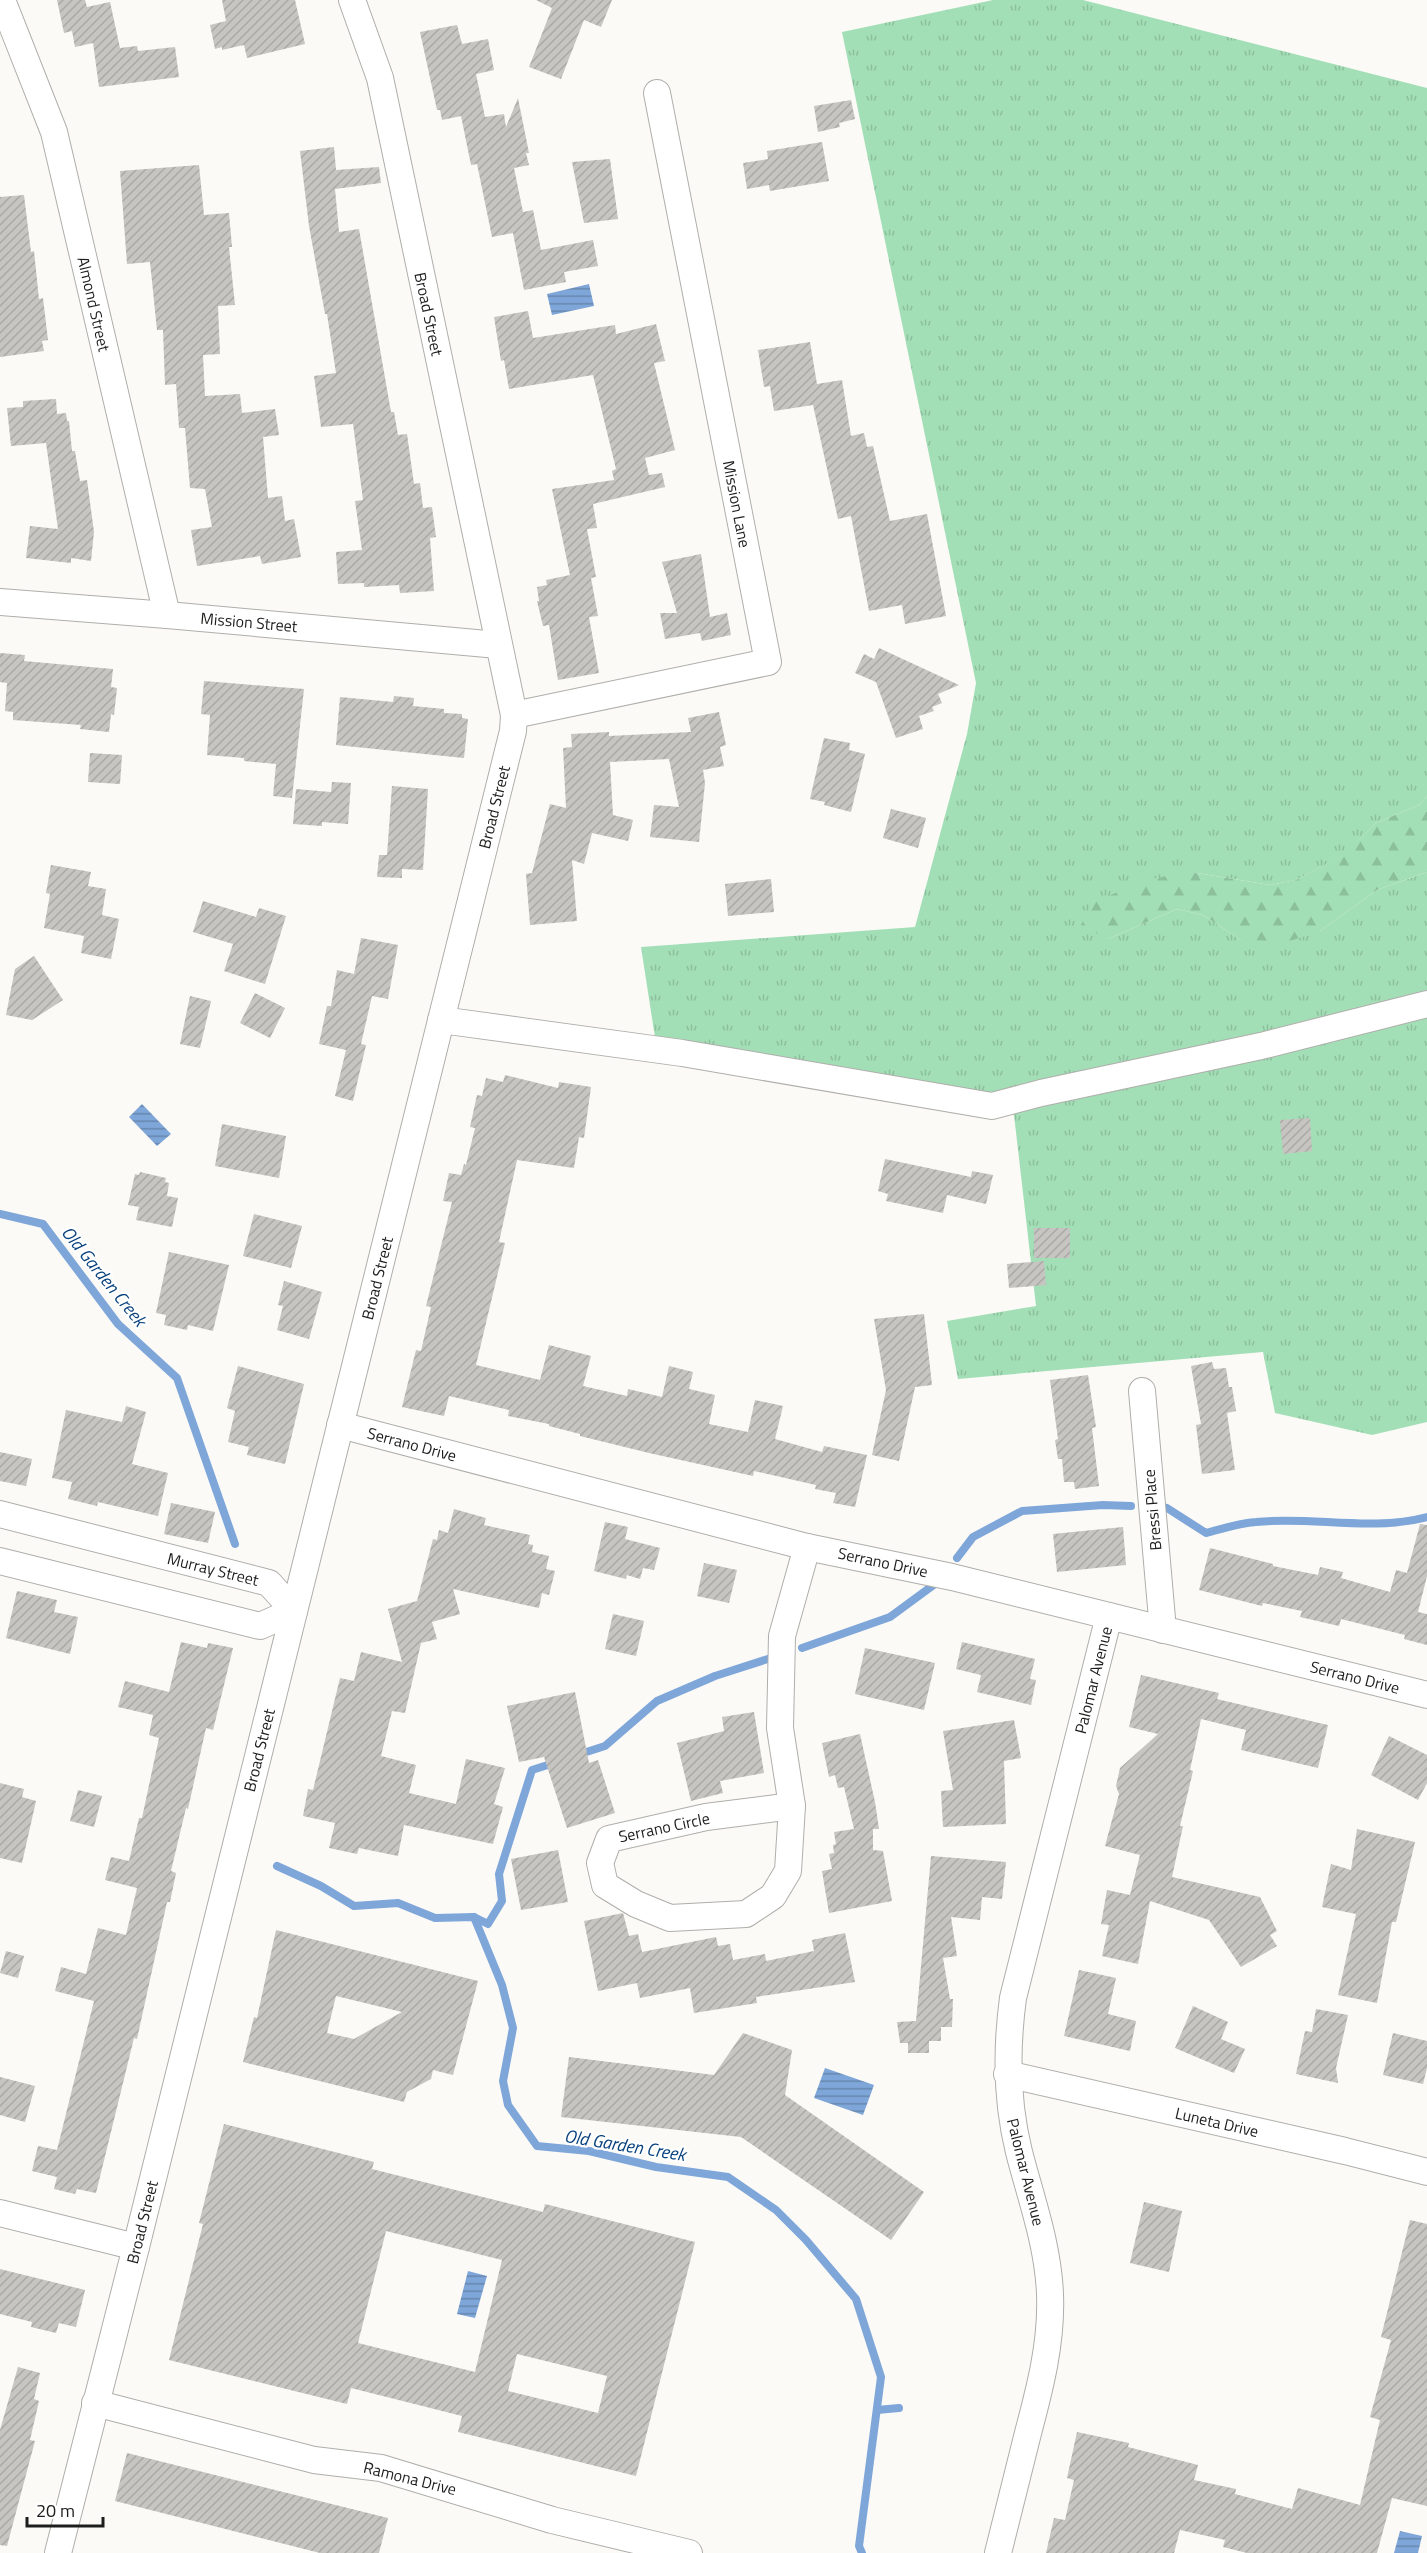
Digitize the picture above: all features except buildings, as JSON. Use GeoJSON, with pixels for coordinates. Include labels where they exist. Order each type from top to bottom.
{"type":"FeatureCollection","features":[{"type":"Feature","properties":{"kind":"street","name":"Almond Street"},"geometry":{"type":"LineString","coordinates":[[2,0],[54,132],[167,615]]}},
{"type":"Feature","properties":{"kind":"street","name":"Broad Street"},"geometry":{"type":"LineString","coordinates":[[58,2553],[513,731],[514,715],[380,78],[352,0]]}},
{"type":"Feature","properties":{"kind":"street","name":"Mission Lane"},"geometry":{"type":"LineString","coordinates":[[514,715],[768,662],[657,93]]}},
{"type":"Feature","properties":{"kind":"street","name":"Mission Street"},"geometry":{"type":"LineString","coordinates":[[0,602],[498,645]]}},
{"type":"Feature","properties":{"kind":"street"},"geometry":{"type":"LineString","coordinates":[[441,1020],[682,1053],[992,1106],[1041,1093],[1261,1046],[1427,1004]]}},
{"type":"Feature","properties":{"kind":"street","name":"Bressi Place"},"geometry":{"type":"LineString","coordinates":[[1142,1391],[1163,1630]]}},
{"type":"Feature","properties":{"kind":"street","name":"Serrano Drive"},"geometry":{"type":"LineString","coordinates":[[340,1425],[807,1546],[952,1577],[1427,1695]]}},
{"type":"Feature","properties":{"kind":"street","name":"Murray Street"},"geometry":{"type":"LineString","coordinates":[[0,1514],[269,1583],[294,1611]]}},
{"type":"Feature","properties":{"kind":"street","name":"Serrano Circle"},"geometry":{"type":"LineString","coordinates":[[792,1806],[706,1817],[609,1839],[600,1863],[605,1885],[636,1904],[670,1918],[746,1914],[773,1896],[788,1871],[792,1806],[780,1728],[782,1636],[807,1546]]}},
{"type":"Feature","properties":{"kind":"street"},"geometry":{"type":"LineString","coordinates":[[0,1561],[260,1626],[294,1611]]}},
{"type":"Feature","properties":{"kind":"street","name":"Palomar Avenue"},"geometry":{"type":"LineString","coordinates":[[998,2553],[1044,2371],[1049,2333],[1050,2295],[1039,2219],[1019,2151],[1011,2113],[1007,2074],[1008,2036],[1013,1998],[1109,1616]]}},
{"type":"Feature","properties":{"kind":"street","name":"Luneta Drive"},"geometry":{"type":"LineString","coordinates":[[1007,2074],[1427,2172]]}},
{"type":"Feature","properties":{"kind":"street"},"geometry":{"type":"LineString","coordinates":[[0,2213],[136,2247]]}},
{"type":"Feature","properties":{"kind":"street","name":"Ramona Drive"},"geometry":{"type":"LineString","coordinates":[[95,2403],[314,2460],[381,2468],[552,2520],[689,2553]]}},
{"type":"Feature","properties":{"kind":"green space"},"geometry":{"type":"Polygon","coordinates":[[[993,0],[1083,0],[1427,88],[1427,796],[1419,805],[1376,823],[1344,855],[1296,880],[1270,885],[1197,873],[1108,939],[1177,909],[1203,915],[1241,940],[1320,931],[1377,890],[1427,872],[1427,1422],[1372,1435],[1275,1413],[1263,1352],[958,1379],[947,1321],[1036,1306],[1014,1115],[656,1044],[641,947],[915,927],[967,734],[976,683],[842,32],[993,0]]]}},
{"type":"Feature","properties":{"kind":"green space"},"geometry":{"type":"Polygon","coordinates":[[[1427,796],[1427,872],[1377,890],[1320,931],[1287,942],[1241,940],[1203,915],[1177,909],[1108,939],[1081,925],[1092,903],[1148,879],[1197,873],[1270,885],[1296,880],[1343,855],[1376,823],[1419,805],[1427,796]]]}},
{"type":"Feature","properties":{"kind":"water"},"geometry":{"type":"Polygon","coordinates":[[[589,284],[594,306],[552,315],[547,294],[589,284]]]}},
{"type":"Feature","properties":{"kind":"water"},"geometry":{"type":"Polygon","coordinates":[[[142,1104],[171,1134],[157,1146],[129,1117],[142,1104]]]}},
{"type":"Feature","properties":{"kind":"water"},"geometry":{"type":"Polygon","coordinates":[[[825,2068],[874,2085],[863,2115],[814,2098],[825,2068]]]}},
{"type":"Feature","properties":{"kind":"water"},"geometry":{"type":"Polygon","coordinates":[[[468,2271],[487,2276],[475,2318],[457,2314],[468,2271]]]}},
{"type":"Feature","properties":{"kind":"water"},"geometry":{"type":"Polygon","coordinates":[[[1400,2531],[1422,2536],[1418,2553],[1394,2553],[1400,2531]]]}},
{"type":"Feature","properties":{"kind":"waterway","name":"Old Garden Creek"},"geometry":{"type":"LineString","coordinates":[[0,1214],[43,1224],[118,1324],[177,1378],[235,1544]]}},
{"type":"Feature","properties":{"kind":"waterway"},"geometry":{"type":"LineString","coordinates":[[957,1558],[973,1537],[1022,1511],[1103,1505],[1131,1506]]}},
{"type":"Feature","properties":{"kind":"waterway"},"geometry":{"type":"LineString","coordinates":[[1167,1508],[1206,1533],[1256,1522],[1299,1521],[1363,1524],[1427,1517]]}},
{"type":"Feature","properties":{"kind":"waterway"},"geometry":{"type":"LineString","coordinates":[[802,1648],[890,1617],[939,1581]]}},
{"type":"Feature","properties":{"kind":"waterway"},"geometry":{"type":"LineString","coordinates":[[577,1755],[605,1746],[657,1701],[715,1676],[771,1658]]}},
{"type":"Feature","properties":{"kind":"waterway","name":"Old Garden Creek"},"geometry":{"type":"LineString","coordinates":[[277,1866],[321,1886],[354,1906],[398,1903],[435,1918],[474,1917],[488,1924],[502,1901],[499,1874],[532,1770],[554,1763]]}},
{"type":"Feature","properties":{"kind":"waterway","name":"Old Garden Creek"},"geometry":{"type":"LineString","coordinates":[[474,1917],[502,1985],[513,2028],[503,2081],[508,2105],[537,2146],[589,2151],[656,2167],[728,2177],[776,2210],[806,2240],[856,2299],[881,2377],[859,2546],[862,2553]]}},
{"type":"Feature","properties":{"kind":"waterway"},"geometry":{"type":"LineString","coordinates":[[877,2410],[899,2408]]}}]}
